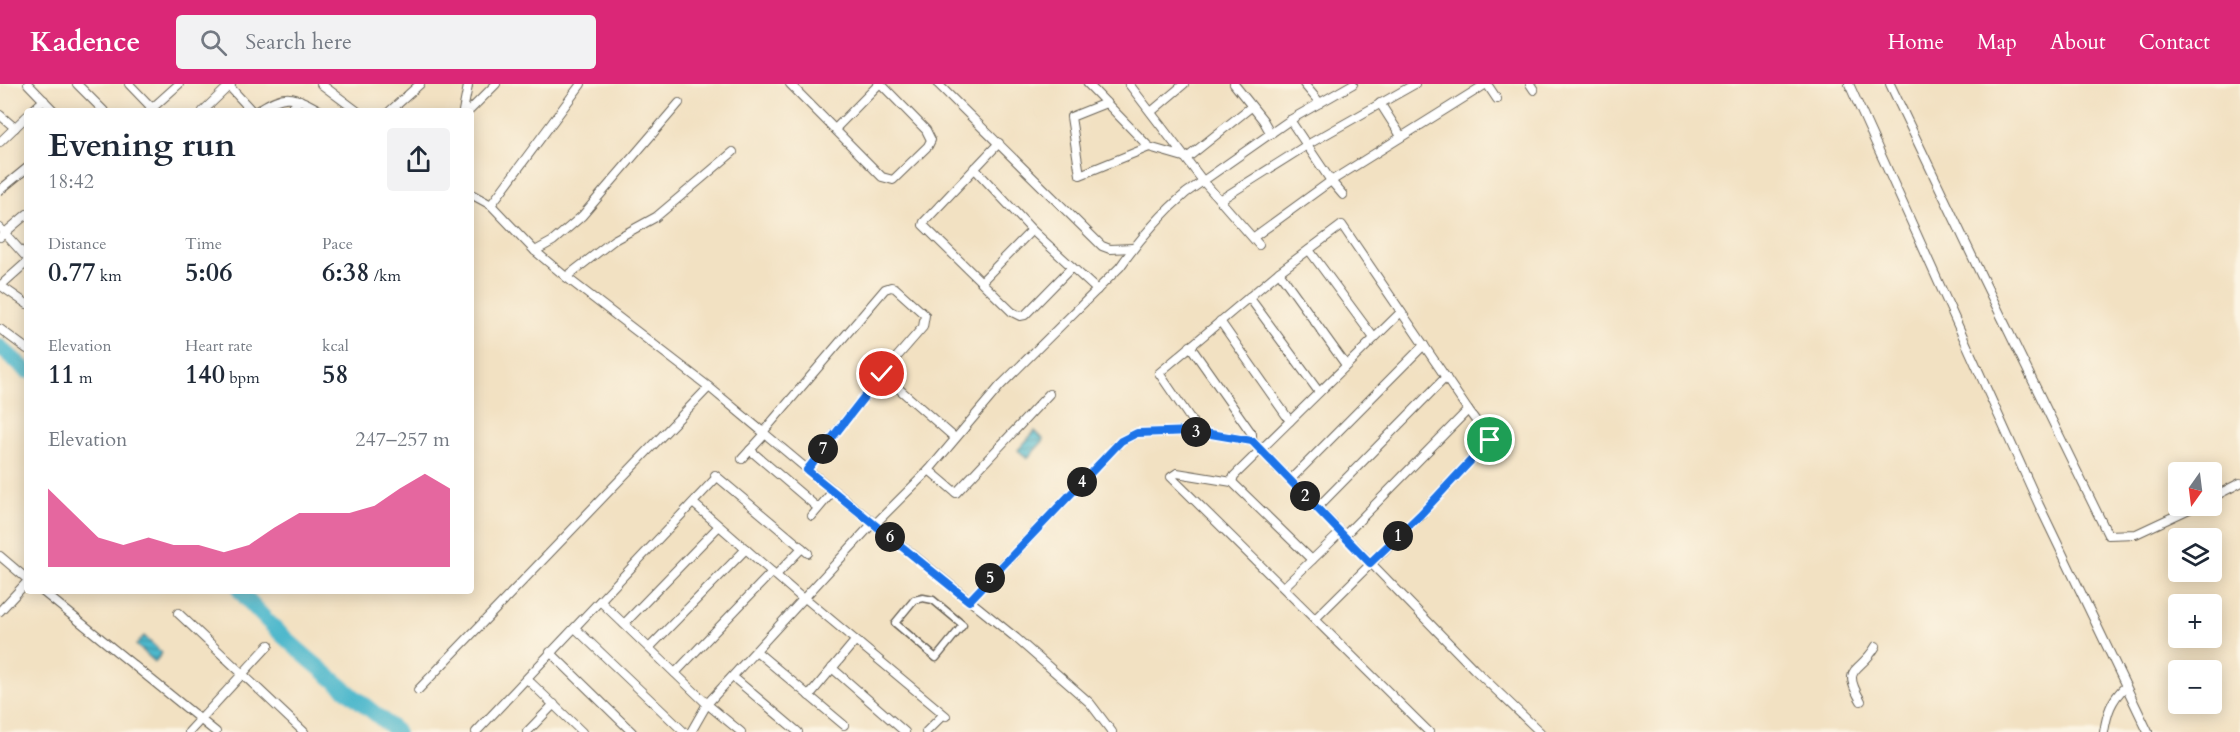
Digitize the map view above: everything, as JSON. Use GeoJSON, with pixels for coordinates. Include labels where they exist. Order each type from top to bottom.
{"type":"FeatureCollection","features":[{"type":"Feature","properties":{"kind":"street"},"geometry":{"type":"LineString","coordinates":[[28,84],[51,108]]}},
{"type":"Feature","properties":{"kind":"street"},"geometry":{"type":"LineString","coordinates":[[77,84],[101,108]]}},
{"type":"Feature","properties":{"kind":"street"},"geometry":{"type":"LineString","coordinates":[[129,84],[150,108]]}},
{"type":"Feature","properties":{"kind":"street"},"geometry":{"type":"LineString","coordinates":[[154,108],[179,84]]}},
{"type":"Feature","properties":{"kind":"street"},"geometry":{"type":"LineString","coordinates":[[321,84],[353,108]]}},
{"type":"Feature","properties":{"kind":"street"},"geometry":{"type":"LineString","coordinates":[[393,108],[420,84]]}},
{"type":"Feature","properties":{"kind":"street"},"geometry":{"type":"LineString","coordinates":[[472,108],[496,84]]}},
{"type":"Feature","properties":{"kind":"street"},"geometry":{"type":"LineString","coordinates":[[491,205],[581,84]]}},
{"type":"Feature","properties":{"kind":"street"},"geometry":{"type":"LineString","coordinates":[[790,84],[882,177],[892,180],[931,143],[930,136],[880,84],[835,129]]}},
{"type":"Feature","properties":{"kind":"street"},"geometry":{"type":"LineString","coordinates":[[938,84],[1102,246],[1110,249],[1133,248]]}},
{"type":"Feature","properties":{"kind":"street"},"geometry":{"type":"LineString","coordinates":[[1088,84],[1149,147],[1187,158]]}},
{"type":"Feature","properties":{"kind":"street"},"geometry":{"type":"LineString","coordinates":[[1129,84],[1203,181],[1257,241],[1331,181],[1486,84],[1497,99]]}},
{"type":"Feature","properties":{"kind":"street"},"geometry":{"type":"LineString","coordinates":[[1151,112],[1184,84]]}},
{"type":"Feature","properties":{"kind":"street"},"geometry":{"type":"LineString","coordinates":[[1233,84],[1263,120],[1271,134]]}},
{"type":"Feature","properties":{"kind":"street"},"geometry":{"type":"LineString","coordinates":[[1304,84],[1320,103]]}},
{"type":"Feature","properties":{"kind":"street"},"geometry":{"type":"LineString","coordinates":[[691,732],[707,704],[874,524],[929,470],[1000,386],[1120,267],[1133,248],[1174,203],[1290,120],[1353,84]]}},
{"type":"Feature","properties":{"kind":"street"},"geometry":{"type":"LineString","coordinates":[[1220,200],[1307,145],[1415,84]]}},
{"type":"Feature","properties":{"kind":"street"},"geometry":{"type":"LineString","coordinates":[[1849,84],[2039,505],[2148,732]]}},
{"type":"Feature","properties":{"kind":"street"},"geometry":{"type":"LineString","coordinates":[[1890,84],[2108,535],[2136,534],[2175,516]]}},
{"type":"Feature","properties":{"kind":"street"},"geometry":{"type":"LineString","coordinates":[[206,108],[230,85],[249,108]]}},
{"type":"Feature","properties":{"kind":"street"},"geometry":{"type":"LineString","coordinates":[[464,108],[468,86]]}},
{"type":"Feature","properties":{"kind":"street"},"geometry":{"type":"LineString","coordinates":[[261,108],[273,100],[285,96],[300,100],[315,108]]}},
{"type":"Feature","properties":{"kind":"street"},"geometry":{"type":"LineString","coordinates":[[35,108],[44,100]]}},
{"type":"Feature","properties":{"kind":"street"},"geometry":{"type":"LineString","coordinates":[[291,108],[300,100]]}},
{"type":"Feature","properties":{"kind":"street"},"geometry":{"type":"LineString","coordinates":[[535,251],[553,242],[582,216],[680,103]]}},
{"type":"Feature","properties":{"kind":"street"},"geometry":{"type":"LineString","coordinates":[[1106,103],[1071,117],[1080,175],[1149,147]]}},
{"type":"Feature","properties":{"kind":"street"},"geometry":{"type":"LineString","coordinates":[[1380,104],[1401,136]]}},
{"type":"Feature","properties":{"kind":"street"},"geometry":{"type":"LineString","coordinates":[[1187,158],[1251,106]]}},
{"type":"Feature","properties":{"kind":"street"},"geometry":{"type":"LineString","coordinates":[[0,115],[15,128]]}},
{"type":"Feature","properties":{"kind":"street"},"geometry":{"type":"LineString","coordinates":[[0,142],[24,119]]}},
{"type":"Feature","properties":{"kind":"street"},"geometry":{"type":"LineString","coordinates":[[1290,120],[1343,195]]}},
{"type":"Feature","properties":{"kind":"street"},"geometry":{"type":"LineString","coordinates":[[999,143],[923,225],[1012,312],[1020,316],[1025,315],[1072,267]]}},
{"type":"Feature","properties":{"kind":"street"},"geometry":{"type":"LineString","coordinates":[[567,277],[614,240],[656,217],[734,152]]}},
{"type":"Feature","properties":{"kind":"street"},"geometry":{"type":"LineString","coordinates":[[974,168],[1032,230],[1097,290]]}},
{"type":"Feature","properties":{"kind":"street"},"geometry":{"type":"LineString","coordinates":[[0,190],[24,170]]}},
{"type":"Feature","properties":{"kind":"street"},"geometry":{"type":"LineString","coordinates":[[474,196],[491,205],[535,251],[709,387],[807,470],[1016,638],[1090,703],[1112,732]]}},
{"type":"Feature","properties":{"kind":"street"},"geometry":{"type":"LineString","coordinates":[[24,216],[1,233],[24,257]]}},
{"type":"Feature","properties":{"kind":"street"},"geometry":{"type":"LineString","coordinates":[[1193,431],[1192,421],[1159,373],[1279,272],[1342,225],[1490,440],[1420,515],[1315,619]]}},
{"type":"Feature","properties":{"kind":"street"},"geometry":{"type":"LineString","coordinates":[[982,281],[1032,230]]}},
{"type":"Feature","properties":{"kind":"street"},"geometry":{"type":"LineString","coordinates":[[1310,250],[1374,338]]}},
{"type":"Feature","properties":{"kind":"street"},"geometry":{"type":"LineString","coordinates":[[24,263],[0,286],[24,302]]}},
{"type":"Feature","properties":{"kind":"street"},"geometry":{"type":"LineString","coordinates":[[1279,272],[1346,365]]}},
{"type":"Feature","properties":{"kind":"street"},"geometry":{"type":"LineString","coordinates":[[742,459],[885,289],[891,287],[925,315],[926,321],[807,470]]}},
{"type":"Feature","properties":{"kind":"street"},"geometry":{"type":"LineString","coordinates":[[1249,297],[1319,392]]}},
{"type":"Feature","properties":{"kind":"street"},"geometry":{"type":"LineString","coordinates":[[1232,482],[1234,476],[1401,312]]}},
{"type":"Feature","properties":{"kind":"street"},"geometry":{"type":"LineString","coordinates":[[1220,321],[1290,421]]}},
{"type":"Feature","properties":{"kind":"street"},"geometry":{"type":"LineString","coordinates":[[0,329],[24,347]]}},
{"type":"Feature","properties":{"kind":"street"},"geometry":{"type":"LineString","coordinates":[[1290,480],[1424,345]]}},
{"type":"Feature","properties":{"kind":"street"},"geometry":{"type":"LineString","coordinates":[[1190,346],[1252,434],[1252,441]]}},
{"type":"Feature","properties":{"kind":"street"},"geometry":{"type":"LineString","coordinates":[[882,374],[955,438]]}},
{"type":"Feature","properties":{"kind":"street"},"geometry":{"type":"LineString","coordinates":[[1317,508],[1446,377]]}},
{"type":"Feature","properties":{"kind":"street"},"geometry":{"type":"LineString","coordinates":[[418,690],[709,387]]}},
{"type":"Feature","properties":{"kind":"street"},"geometry":{"type":"LineString","coordinates":[[929,470],[956,494],[1049,394]]}},
{"type":"Feature","properties":{"kind":"street"},"geometry":{"type":"LineString","coordinates":[[1284,587],[1343,534],[1468,410]]}},
{"type":"Feature","properties":{"kind":"street"},"geometry":{"type":"LineString","coordinates":[[969,601],[1121,441],[1137,433],[1193,431],[1252,441],[1474,669],[1540,732]]}},
{"type":"Feature","properties":{"kind":"street"},"geometry":{"type":"LineString","coordinates":[[750,450],[818,508]]}},
{"type":"Feature","properties":{"kind":"street"},"geometry":{"type":"LineString","coordinates":[[1312,560],[1232,482],[1178,473],[1171,477],[1429,732]]}},
{"type":"Feature","properties":{"kind":"street"},"geometry":{"type":"LineString","coordinates":[[477,732],[716,476],[805,551],[774,574],[675,673]]}},
{"type":"Feature","properties":{"kind":"street"},"geometry":{"type":"LineString","coordinates":[[2222,492],[2240,483]]}},
{"type":"Feature","properties":{"kind":"street"},"geometry":{"type":"LineString","coordinates":[[812,516],[833,491]]}},
{"type":"Feature","properties":{"kind":"street"},"geometry":{"type":"LineString","coordinates":[[693,503],[944,716],[926,732]]}},
{"type":"Feature","properties":{"kind":"street"},"geometry":{"type":"LineString","coordinates":[[624,624],[719,526]]}},
{"type":"Feature","properties":{"kind":"street"},"geometry":{"type":"LineString","coordinates":[[649,648],[746,549]]}},
{"type":"Feature","properties":{"kind":"street"},"geometry":{"type":"LineString","coordinates":[[0,556],[24,578]]}},
{"type":"Feature","properties":{"kind":"street"},"geometry":{"type":"LineString","coordinates":[[0,611],[24,584]]}},
{"type":"Feature","properties":{"kind":"street"},"geometry":{"type":"LineString","coordinates":[[46,594],[216,732]]}},
{"type":"Feature","properties":{"kind":"street"},"geometry":{"type":"LineString","coordinates":[[923,598],[933,600],[963,625],[936,658],[895,623],[914,600],[923,598]]}},
{"type":"Feature","properties":{"kind":"street"},"geometry":{"type":"LineString","coordinates":[[600,601],[707,704],[741,732]]}},
{"type":"Feature","properties":{"kind":"street"},"geometry":{"type":"LineString","coordinates":[[178,613],[304,732]]}},
{"type":"Feature","properties":{"kind":"street"},"geometry":{"type":"LineString","coordinates":[[575,628],[684,732]]}},
{"type":"Feature","properties":{"kind":"street"},"geometry":{"type":"LineString","coordinates":[[809,696],[855,640]]}},
{"type":"Feature","properties":{"kind":"street"},"geometry":{"type":"LineString","coordinates":[[189,732],[269,645]]}},
{"type":"Feature","properties":{"kind":"street"},"geometry":{"type":"LineString","coordinates":[[1861,701],[1851,684],[1852,673],[1876,646]]}},
{"type":"Feature","properties":{"kind":"street"},"geometry":{"type":"LineString","coordinates":[[756,651],[843,725]]}},
{"type":"Feature","properties":{"kind":"street"},"geometry":{"type":"LineString","coordinates":[[551,652],[632,732]]}},
{"type":"Feature","properties":{"kind":"street"},"geometry":{"type":"LineString","coordinates":[[832,668],[905,732]]}},
{"type":"Feature","properties":{"kind":"street"},"geometry":{"type":"LineString","coordinates":[[733,677],[798,732]]}},
{"type":"Feature","properties":{"kind":"street"},"geometry":{"type":"LineString","coordinates":[[527,679],[579,731]]}},
{"type":"Feature","properties":{"kind":"street"},"geometry":{"type":"LineString","coordinates":[[2103,732],[2110,705],[2114,697],[2125,687]]}},
{"type":"Feature","properties":{"kind":"street"},"geometry":{"type":"LineString","coordinates":[[528,732],[554,704]]}},
{"type":"Feature","properties":{"kind":"water"},"geometry":{"type":"Polygon","coordinates":[[[1035,431],[1044,440],[1027,459],[1018,450],[1035,431]]]}},
{"type":"Feature","properties":{"kind":"water"},"geometry":{"type":"Polygon","coordinates":[[[144,636],[162,653],[155,662],[136,645],[144,636]]]}},
{"type":"Feature","properties":{"kind":"waterway"},"geometry":{"type":"LineString","coordinates":[[0,347],[24,368]]}},
{"type":"Feature","properties":{"kind":"waterway"},"geometry":{"type":"LineString","coordinates":[[243,594],[295,647],[397,732]]}},
{"type":"Feature","properties":{"kind":"route"},"geometry":{"type":"LineString","coordinates":[[882,374],[807,470],[969,601],[1121,441],[1137,433],[1193,431],[1252,441],[1370,563],[1420,515],[1490,440]]}}]}
